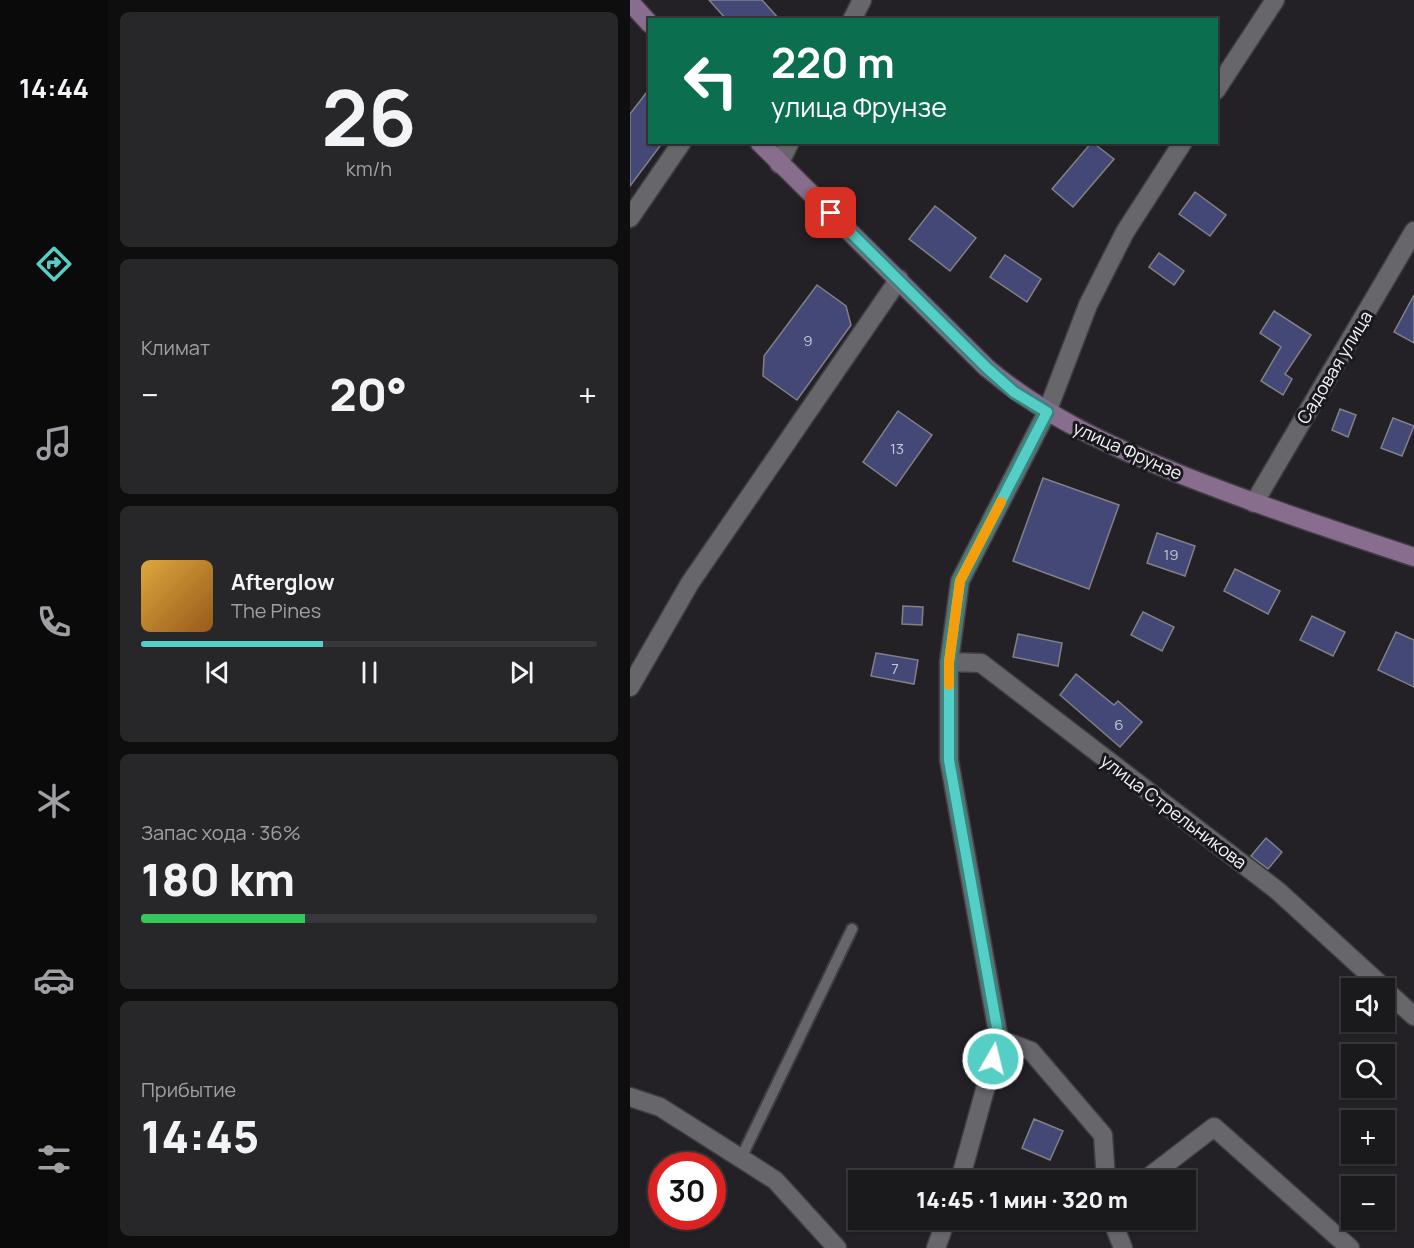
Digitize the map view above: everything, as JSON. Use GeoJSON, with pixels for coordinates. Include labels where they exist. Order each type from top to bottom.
{"type":"FeatureCollection","features":[{"type":"Feature","properties":{"kind":"main road"},"geometry":{"type":"LineString","coordinates":[[630,2],[648,22]]}},
{"type":"Feature","properties":{"kind":"main road","name":"улица Фрунзе"},"geometry":{"type":"LineString","coordinates":[[761,144],[1014,392],[1121,451],[1254,503],[1414,557]]}},
{"type":"Feature","properties":{"kind":"street"},"geometry":{"type":"LineString","coordinates":[[853,18],[861,0]]}},
{"type":"Feature","properties":{"kind":"street"},"geometry":{"type":"LineString","coordinates":[[1218,87],[1275,0]]}},
{"type":"Feature","properties":{"kind":"street"},"geometry":{"type":"LineString","coordinates":[[630,218],[681,144]]}},
{"type":"Feature","properties":{"kind":"street"},"geometry":{"type":"LineString","coordinates":[[779,164],[789,144]]}},
{"type":"Feature","properties":{"kind":"street"},"geometry":{"type":"LineString","coordinates":[[963,1170],[999,1039],[949,760],[949,662],[960,581],[1047,412],[1088,305],[1125,232],[1182,144]]}},
{"type":"Feature","properties":{"kind":"street","name":"Садовая улица"},"geometry":{"type":"LineString","coordinates":[[1254,503],[1414,231]]}},
{"type":"Feature","properties":{"kind":"street"},"geometry":{"type":"LineString","coordinates":[[630,687],[690,583],[899,279]]}},
{"type":"Feature","properties":{"kind":"street","name":"улица Стрельникова"},"geometry":{"type":"LineString","coordinates":[[949,662],[981,663],[1278,891],[1372,978]]}},
{"type":"Feature","properties":{"kind":"street","name":"улица Стрельникова"},"geometry":{"type":"LineString","coordinates":[[1395,999],[1414,1016]]}},
{"type":"Feature","properties":{"kind":"street"},"geometry":{"type":"LineString","coordinates":[[999,1039],[1031,1051],[1103,1135],[1105,1170]]}},
{"type":"Feature","properties":{"kind":"street"},"geometry":{"type":"LineString","coordinates":[[630,1097],[660,1107],[775,1179],[837,1248]]}},
{"type":"Feature","properties":{"kind":"street"},"geometry":{"type":"LineString","coordinates":[[1158,1170],[1214,1127],[1350,1248]]}},
{"type":"Feature","properties":{"kind":"street"},"geometry":{"type":"LineString","coordinates":[[936,1248],[942,1230]]}},
{"type":"Feature","properties":{"kind":"street"},"geometry":{"type":"LineString","coordinates":[[1116,1230],[1124,1248]]}},
{"type":"Feature","properties":{"kind":"lane"},"geometry":{"type":"LineString","coordinates":[[741,1158],[852,929]]}},
{"type":"Feature","properties":{"kind":"building"},"geometry":{"type":"Polygon","coordinates":[[[709,0],[762,0],[778,18],[725,18],[709,0]]]}},
{"type":"Feature","properties":{"kind":"building"},"geometry":{"type":"Polygon","coordinates":[[[648,91],[648,144],[662,144],[630,186],[630,114],[648,91]]]}},
{"type":"Feature","properties":{"kind":"building"},"geometry":{"type":"Polygon","coordinates":[[[1090,144],[1095,144],[1114,159],[1073,207],[1052,189],[1090,144]]]}},
{"type":"Feature","properties":{"kind":"building"},"geometry":{"type":"Polygon","coordinates":[[[1195,192],[1226,215],[1210,236],[1179,214],[1195,192]]]}},
{"type":"Feature","properties":{"kind":"building"},"geometry":{"type":"Polygon","coordinates":[[[935,206],[976,238],[950,271],[909,239],[935,206]]]}},
{"type":"Feature","properties":{"kind":"building"},"geometry":{"type":"Polygon","coordinates":[[[1159,253],[1184,271],[1174,285],[1149,267],[1159,253]]]}},
{"type":"Feature","properties":{"kind":"building"},"geometry":{"type":"Polygon","coordinates":[[[1005,255],[1041,279],[1027,302],[990,277],[1005,255]]]}},
{"type":"Feature","properties":{"kind":"building"},"geometry":{"type":"Polygon","coordinates":[[[817,285],[846,306],[851,325],[797,400],[763,376],[764,356],[817,285]]]}},
{"type":"Feature","properties":{"kind":"building"},"geometry":{"type":"Polygon","coordinates":[[[1414,295],[1414,343],[1394,332],[1414,295]]]}},
{"type":"Feature","properties":{"kind":"building"},"geometry":{"type":"Polygon","coordinates":[[[1274,311],[1311,335],[1285,374],[1292,379],[1283,395],[1261,381],[1281,347],[1260,333],[1274,311]]]}},
{"type":"Feature","properties":{"kind":"building"},"geometry":{"type":"Polygon","coordinates":[[[1340,409],[1356,415],[1348,437],[1332,430],[1340,409]]]}},
{"type":"Feature","properties":{"kind":"building"},"geometry":{"type":"Polygon","coordinates":[[[898,411],[932,435],[896,486],[863,462],[898,411]]]}},
{"type":"Feature","properties":{"kind":"building"},"geometry":{"type":"Polygon","coordinates":[[[1393,418],[1414,426],[1402,456],[1381,448],[1393,418]]]}},
{"type":"Feature","properties":{"kind":"building"},"geometry":{"type":"Polygon","coordinates":[[[1043,478],[1119,505],[1089,589],[1013,561],[1043,478]]]}},
{"type":"Feature","properties":{"kind":"building"},"geometry":{"type":"Polygon","coordinates":[[[1157,533],[1195,546],[1185,576],[1147,563],[1157,533]]]}},
{"type":"Feature","properties":{"kind":"building"},"geometry":{"type":"Polygon","coordinates":[[[1235,569],[1280,591],[1268,614],[1224,591],[1235,569]]]}},
{"type":"Feature","properties":{"kind":"building"},"geometry":{"type":"Polygon","coordinates":[[[903,606],[923,607],[922,625],[902,624],[903,606]]]}},
{"type":"Feature","properties":{"kind":"building"},"geometry":{"type":"Polygon","coordinates":[[[1143,612],[1174,627],[1162,651],[1131,635],[1143,612]]]}},
{"type":"Feature","properties":{"kind":"building"},"geometry":{"type":"Polygon","coordinates":[[[1312,616],[1345,632],[1333,656],[1300,640],[1312,616]]]}},
{"type":"Feature","properties":{"kind":"building"},"geometry":{"type":"Polygon","coordinates":[[[1396,632],[1414,640],[1414,687],[1378,670],[1396,632]]]}},
{"type":"Feature","properties":{"kind":"building"},"geometry":{"type":"Polygon","coordinates":[[[1018,634],[1062,643],[1058,666],[1013,657],[1018,634]]]}},
{"type":"Feature","properties":{"kind":"building"},"geometry":{"type":"Polygon","coordinates":[[[876,653],[918,660],[914,684],[871,676],[876,653]]]}},
{"type":"Feature","properties":{"kind":"building"},"geometry":{"type":"Polygon","coordinates":[[[1076,674],[1114,705],[1118,701],[1142,722],[1120,747],[1060,695],[1076,674]]]}},
{"type":"Feature","properties":{"kind":"building"},"geometry":{"type":"Polygon","coordinates":[[[1266,838],[1282,852],[1268,869],[1251,856],[1266,838]]]}},
{"type":"Feature","properties":{"kind":"building"},"geometry":{"type":"Polygon","coordinates":[[[1034,1119],[1063,1131],[1050,1160],[1022,1148],[1034,1119]]]}},
{"type":"Feature","properties":{"kind":"slow traffic"},"geometry":{"type":"LineString","coordinates":[[949,685],[949,662],[960,581],[1001,502]]}},
{"type":"Feature","properties":{"kind":"route"},"geometry":{"type":"LineString","coordinates":[[831,213],[987,368],[1014,392],[1047,412],[960,581],[949,662],[949,760],[999,1039],[993,1059]]}}]}
